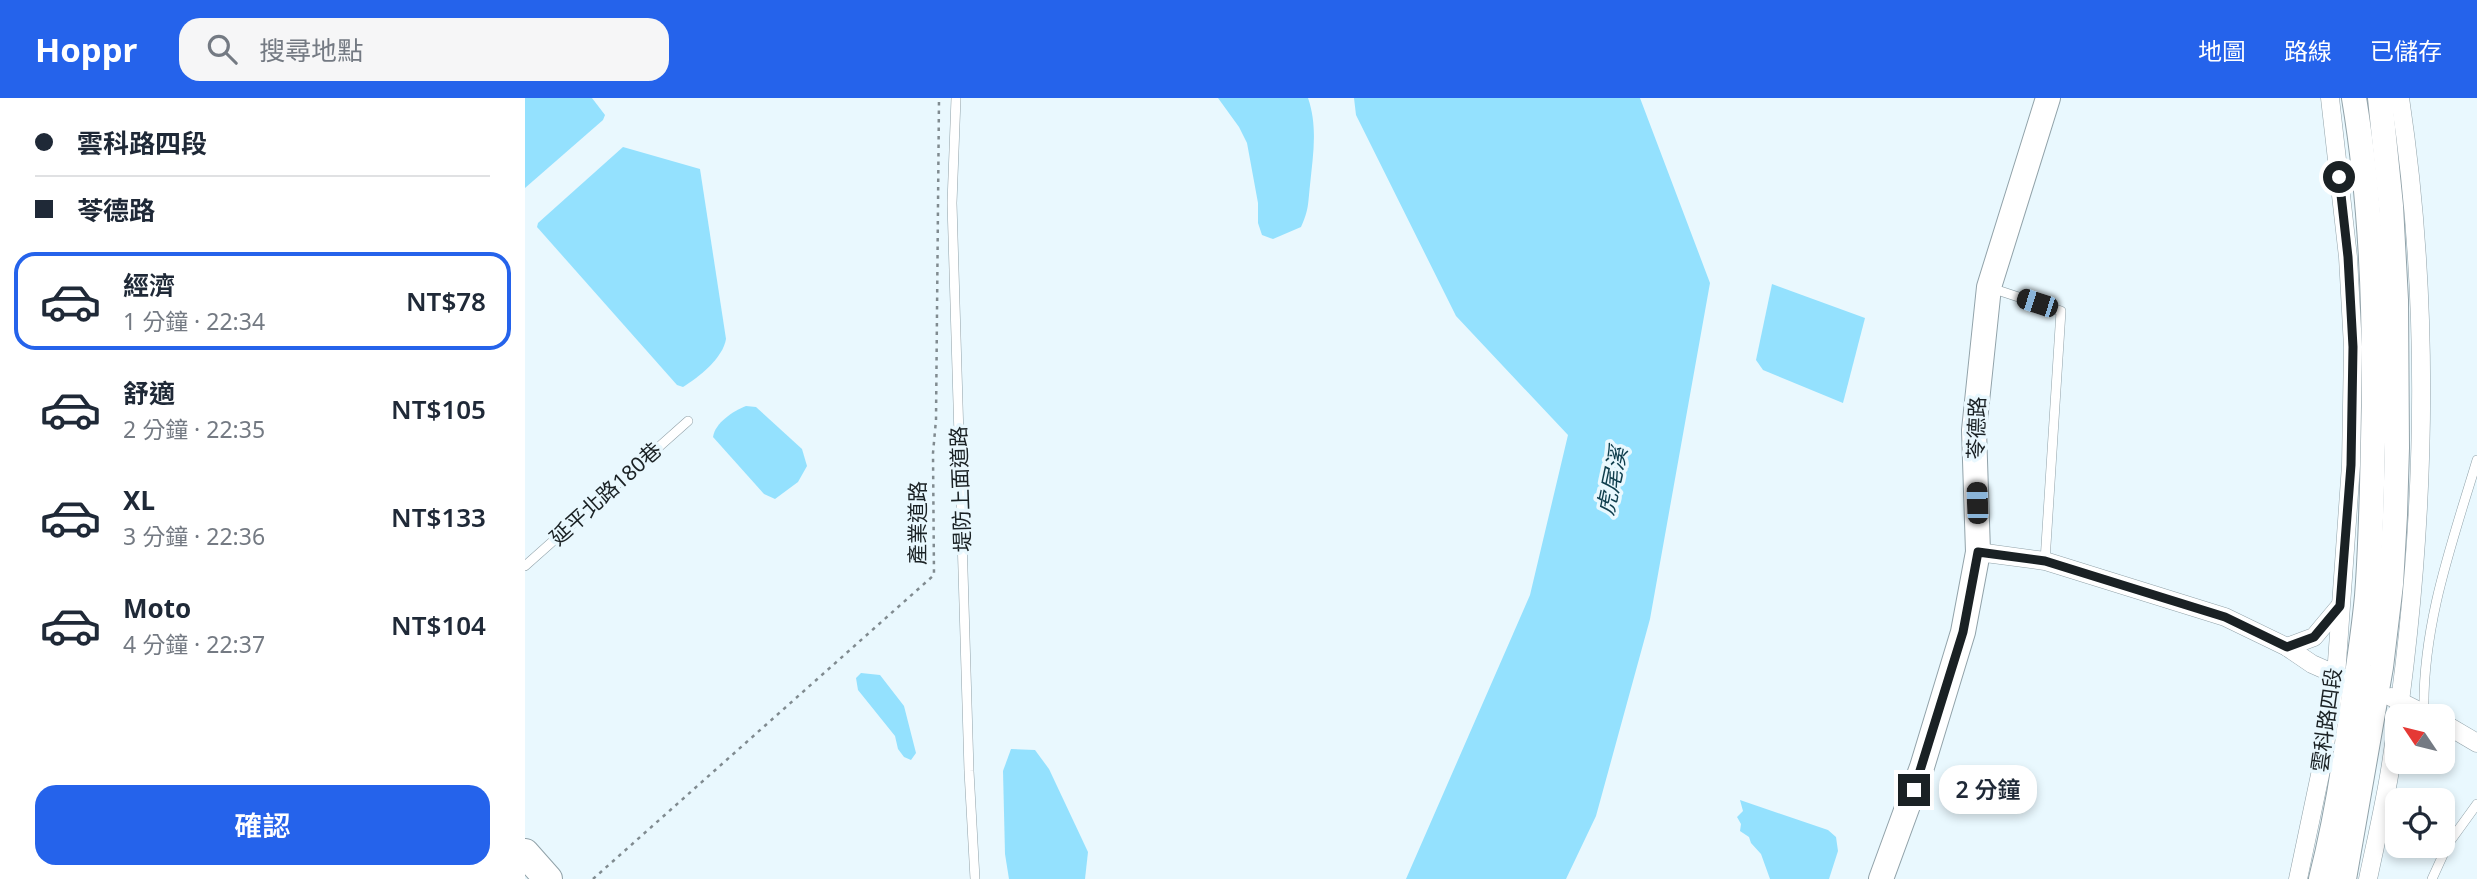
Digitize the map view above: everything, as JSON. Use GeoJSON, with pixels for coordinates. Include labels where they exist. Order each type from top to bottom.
{"type":"FeatureCollection","features":[{"type":"Feature","properties":{"kind":"main road","name":"苓德路"},"geometry":{"type":"LineString","coordinates":[[1881,879],[1922,767],[1963,632],[1978,552],[1974,430],[1989,288],[2049,98]]}},
{"type":"Feature","properties":{"kind":"main road","name":"雲科路四段"},"geometry":{"type":"LineString","coordinates":[[2321,879],[2342,780],[2357,683],[2367,594],[2372,496],[2363,346],[2367,210],[2354,98]]}},
{"type":"Feature","properties":{"kind":"main road","name":"雲科路四段"},"geometry":{"type":"LineString","coordinates":[[2344,879],[2357,683],[2391,584],[2397,448],[2396,300],[2391,206],[2379,98]]}},
{"type":"Feature","properties":{"kind":"main road"},"geometry":{"type":"LineString","coordinates":[[525,853],[548,879]]}},
{"type":"Feature","properties":{"kind":"street","name":"雲科路四段"},"geometry":{"type":"LineString","coordinates":[[2298,879],[2321,770],[2357,683],[2340,606],[2363,346],[2348,257],[2330,98]]}},
{"type":"Feature","properties":{"kind":"street"},"geometry":{"type":"LineString","coordinates":[[2399,704],[2416,557],[2421,345],[2411,167],[2400,98]]}},
{"type":"Feature","properties":{"kind":"street"},"geometry":{"type":"LineString","coordinates":[[1978,552],[2045,561],[2225,617],[2287,647],[2312,664],[2405,704]]}},
{"type":"Feature","properties":{"kind":"street"},"geometry":{"type":"LineString","coordinates":[[2287,647],[2314,637],[2340,606]]}},
{"type":"Feature","properties":{"kind":"street"},"geometry":{"type":"LineString","coordinates":[[2455,730],[2477,743]]}},
{"type":"Feature","properties":{"kind":"street"},"geometry":{"type":"LineString","coordinates":[[2368,879],[2391,774]]}},
{"type":"Feature","properties":{"kind":"lane","name":"堤防上面道路"},"geometry":{"type":"LineString","coordinates":[[956,98],[952,203],[969,771],[975,879]]}},
{"type":"Feature","properties":{"kind":"lane"},"geometry":{"type":"LineString","coordinates":[[1989,288],[2061,310],[2045,561]]}},
{"type":"Feature","properties":{"kind":"lane","name":"延平北路180巷"},"geometry":{"type":"LineString","coordinates":[[525,566],[688,421]]}},
{"type":"Feature","properties":{"kind":"lane"},"geometry":{"type":"LineString","coordinates":[[2425,704],[2423,677],[2439,583],[2477,460]]}},
{"type":"Feature","properties":{"kind":"lane"},"geometry":{"type":"LineString","coordinates":[[2432,879],[2448,844],[2477,804]]}},
{"type":"Feature","properties":{"kind":"path","name":"產業道路"},"geometry":{"type":"LineString","coordinates":[[593,879],[934,575],[933,453],[936,420],[939,98]]}},
{"type":"Feature","properties":{"kind":"water"},"geometry":{"type":"Polygon","coordinates":[[[525,98],[592,98],[605,115],[603,120],[525,188],[525,98]]]}},
{"type":"Feature","properties":{"kind":"water"},"geometry":{"type":"Polygon","coordinates":[[[1218,98],[1308,98],[1314,130],[1313,152],[1308,206],[1301,227],[1273,239],[1262,235],[1247,143],[1218,98]]]}},
{"type":"Feature","properties":{"kind":"water","name":"虎尾溪"},"geometry":{"type":"Polygon","coordinates":[[[1354,98],[1640,98],[1710,283],[1650,619],[1596,816],[1566,879],[1406,879],[1530,595],[1568,435],[1456,316],[1356,115],[1354,98]]]}},
{"type":"Feature","properties":{"kind":"water"},"geometry":{"type":"Polygon","coordinates":[[[623,147],[700,169],[726,339],[715,360],[683,387],[677,385],[537,227],[538,223],[623,147]]]}},
{"type":"Feature","properties":{"kind":"water"},"geometry":{"type":"Polygon","coordinates":[[[1772,284],[1865,318],[1843,403],[1763,370],[1756,360],[1772,284]]]}},
{"type":"Feature","properties":{"kind":"water"},"geometry":{"type":"Polygon","coordinates":[[[746,406],[756,407],[802,449],[807,466],[798,482],[775,499],[764,494],[713,437],[725,418],[746,406]]]}},
{"type":"Feature","properties":{"kind":"water"},"geometry":{"type":"Polygon","coordinates":[[[861,673],[880,675],[904,706],[916,753],[911,760],[904,757],[898,749],[895,736],[858,690],[856,678],[861,673]]]}},
{"type":"Feature","properties":{"kind":"water"},"geometry":{"type":"Polygon","coordinates":[[[1011,749],[1035,750],[1049,769],[1088,852],[1085,879],[1009,879],[1005,854],[1003,771],[1011,749]]]}},
{"type":"Feature","properties":{"kind":"water"},"geometry":{"type":"Polygon","coordinates":[[[1740,800],[1828,830],[1836,837],[1838,851],[1829,879],[1770,879],[1761,854],[1749,837],[1740,831],[1741,824],[1737,817],[1743,811],[1740,800]]]}},
{"type":"Feature","properties":{"kind":"route"},"geometry":{"type":"LineString","coordinates":[[1914,790],[1963,632],[1978,552],[2045,561],[2225,617],[2287,647],[2314,637],[2340,606],[2351,465],[2353,347],[2348,257],[2339,177]]}}]}
